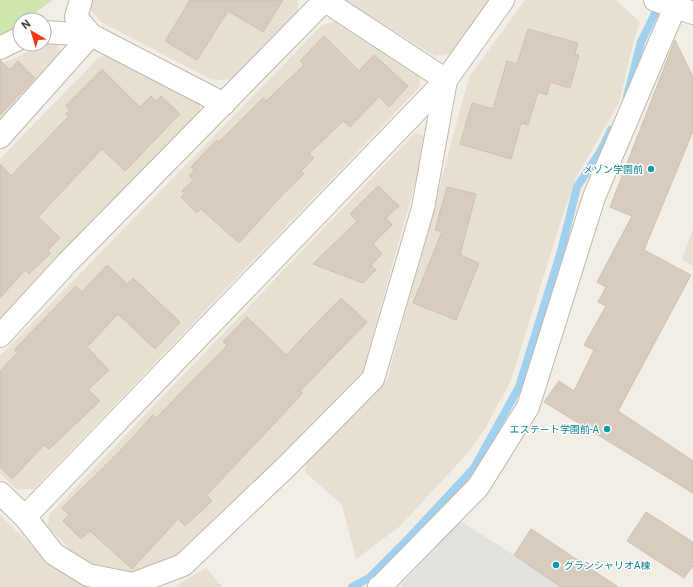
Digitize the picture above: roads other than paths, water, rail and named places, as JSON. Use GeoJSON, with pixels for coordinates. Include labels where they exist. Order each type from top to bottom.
{"type":"FeatureCollection","features":[{"type":"Feature","properties":{"kind":"street"},"geometry":{"type":"LineString","coordinates":[[82,0],[76,17],[90,34],[224,104]]}},
{"type":"Feature","properties":{"kind":"street"},"geometry":{"type":"LineString","coordinates":[[0,336],[67,263],[325,0],[446,80]]}},
{"type":"Feature","properties":{"kind":"street"},"geometry":{"type":"LineString","coordinates":[[25,517],[446,80],[503,0]]}},
{"type":"Feature","properties":{"kind":"street"},"geometry":{"type":"LineString","coordinates":[[379,587],[478,486],[528,407],[594,196],[674,5]]}},
{"type":"Feature","properties":{"kind":"street"},"geometry":{"type":"LineString","coordinates":[[52,32],[90,34]]}},
{"type":"Feature","properties":{"kind":"street"},"geometry":{"type":"LineString","coordinates":[[0,137],[90,34]]}},
{"type":"Feature","properties":{"kind":"street"},"geometry":{"type":"LineString","coordinates":[[0,48],[12,42]]}},
{"type":"Feature","properties":{"kind":"street"},"geometry":{"type":"LineString","coordinates":[[0,493],[25,517],[54,554],[88,575],[133,584],[183,564],[286,466],[373,379],[423,208],[446,80]]}},
{"type":"Feature","properties":{"kind":"waterway"},"geometry":{"type":"LineString","coordinates":[[627,96],[641,42],[660,3]]}},
{"type":"Feature","properties":{"kind":"waterway"},"geometry":{"type":"LineString","coordinates":[[352,587],[369,578],[407,540],[474,468],[519,387],[561,251],[577,187],[600,152],[611,130]]}},
{"type":"Feature","properties":{"kind":"place","name":"メゾン学園前"},"geometry":{"type":"Point","coordinates":[651,169]}},
{"type":"Feature","properties":{"kind":"place","name":"エステート学園前-A"},"geometry":{"type":"Point","coordinates":[607,429]}},
{"type":"Feature","properties":{"kind":"place","name":"グランシャリオA棟"},"geometry":{"type":"Point","coordinates":[556,565]}}]}
